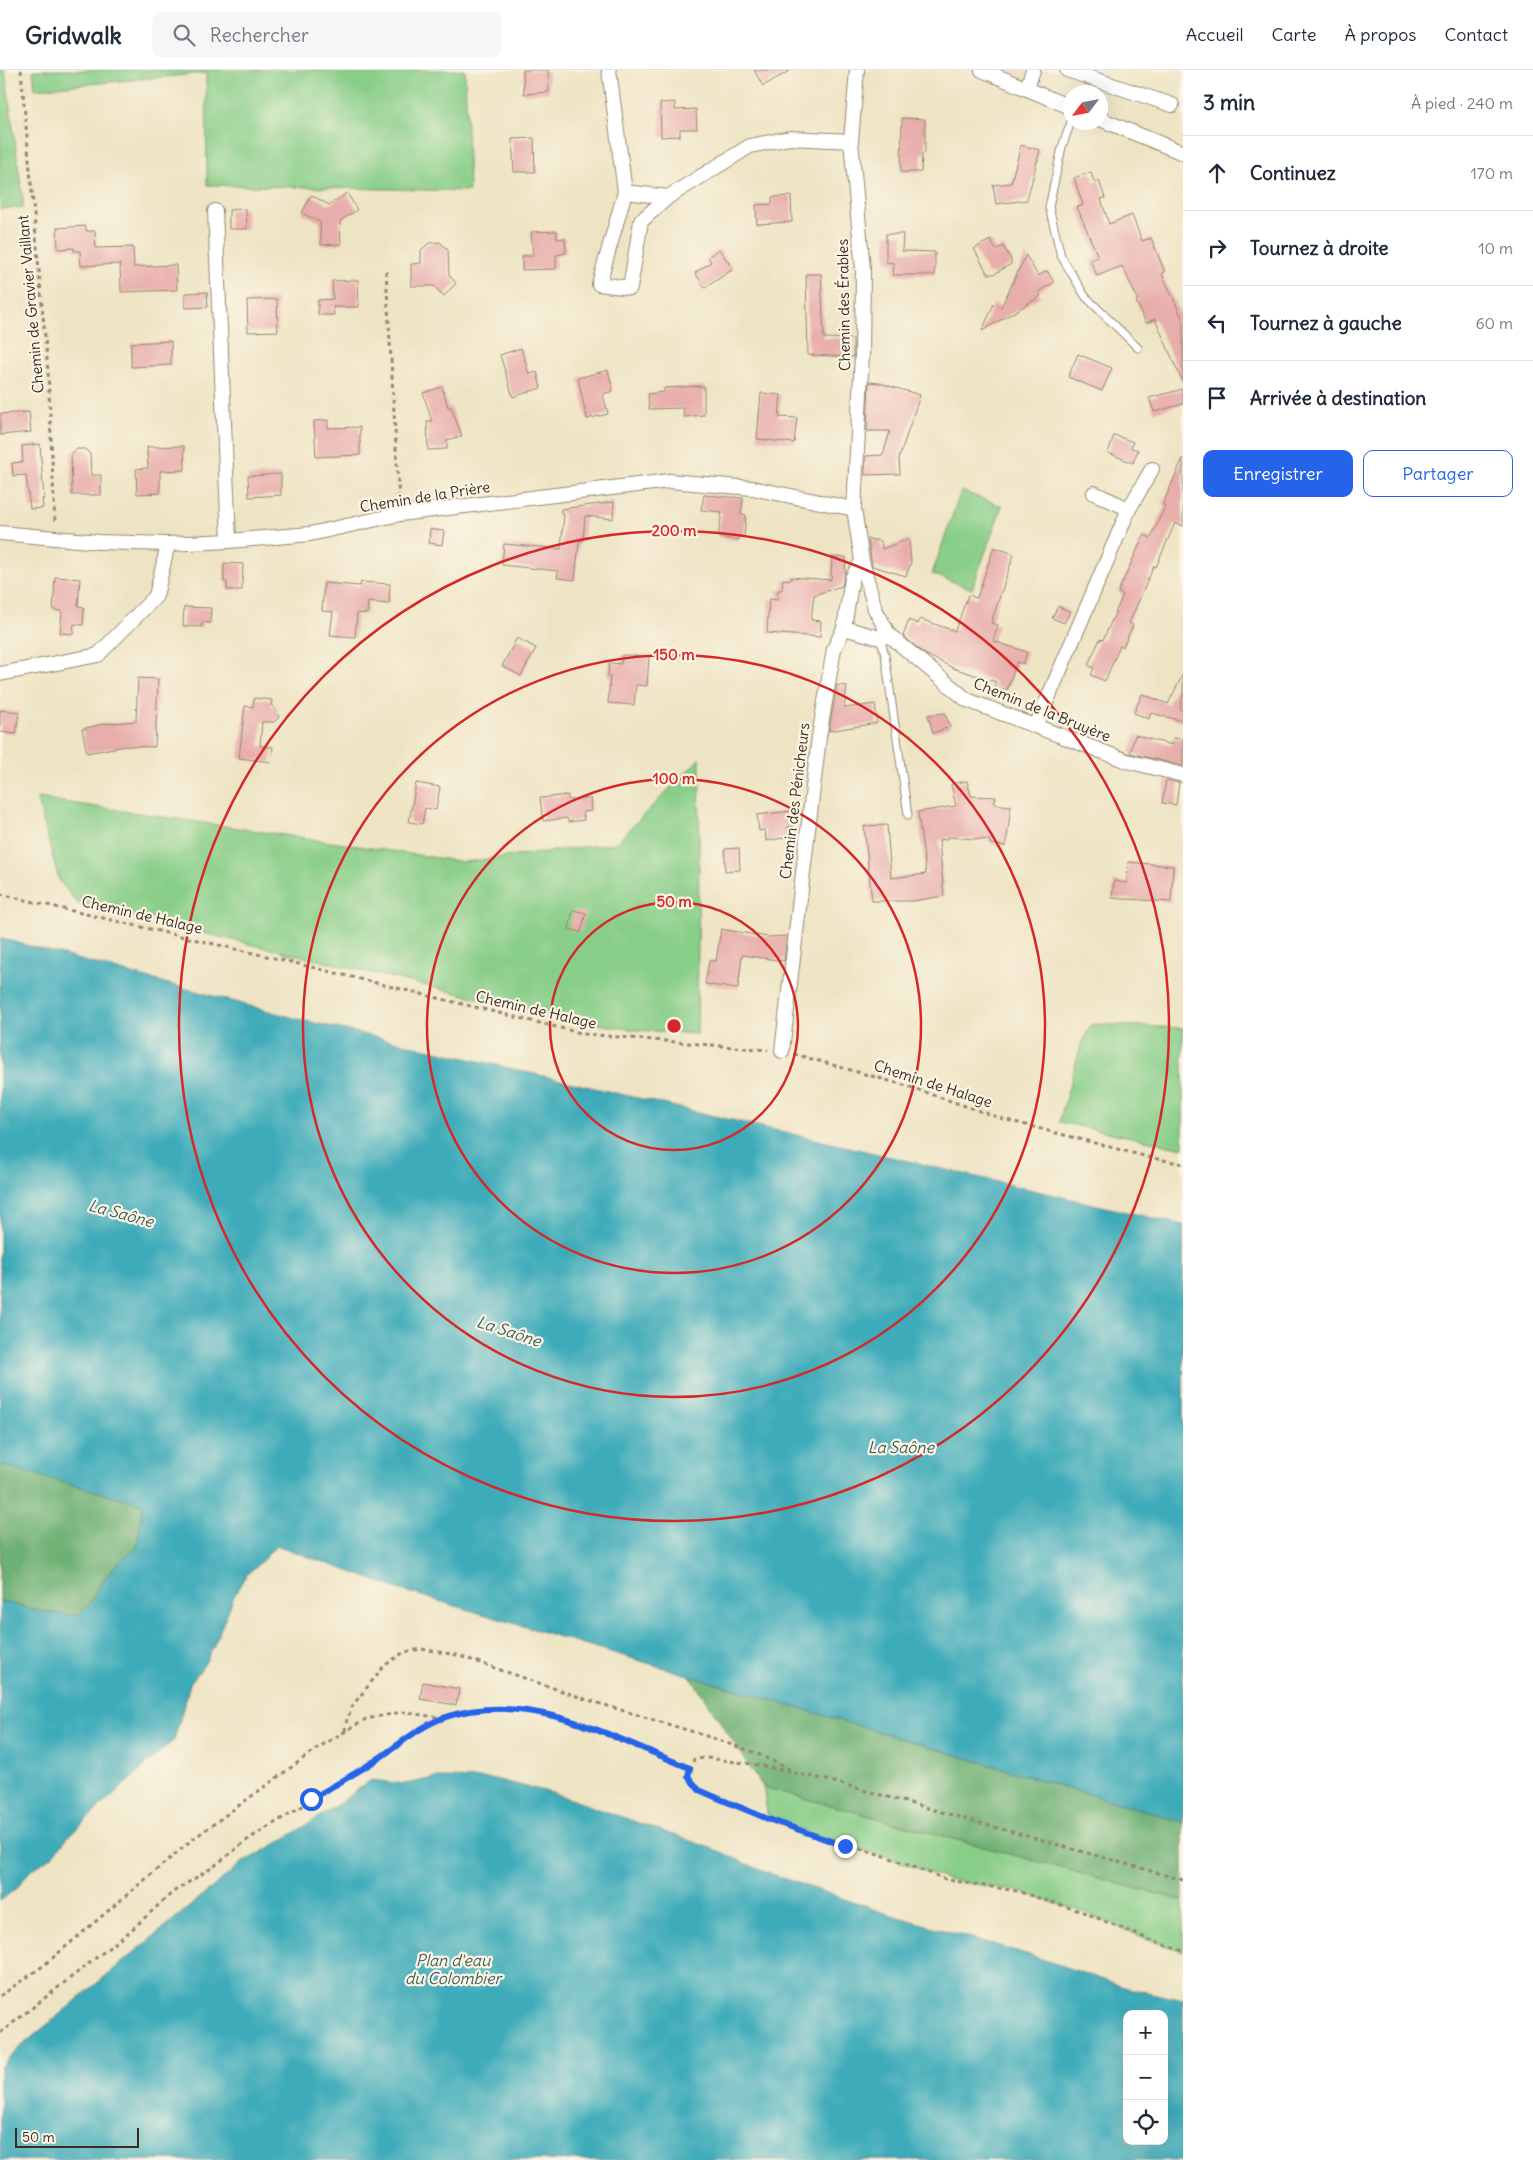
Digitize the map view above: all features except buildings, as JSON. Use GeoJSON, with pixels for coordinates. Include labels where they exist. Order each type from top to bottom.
{"type":"FeatureCollection","features":[{"type":"Feature","properties":{"kind":"street"},"geometry":{"type":"LineString","coordinates":[[609,70],[625,192],[599,284],[630,288],[641,220],[668,197],[750,146],[790,138],[851,141]]}},
{"type":"Feature","properties":{"kind":"street","name":"Chemin des Érables"},"geometry":{"type":"LineString","coordinates":[[854,509],[862,355],[863,269],[851,141],[857,70]]}},
{"type":"Feature","properties":{"kind":"street"},"geometry":{"type":"LineString","coordinates":[[982,70],[1063,104]]}},
{"type":"Feature","properties":{"kind":"street"},"geometry":{"type":"LineString","coordinates":[[1027,88],[1033,70]]}},
{"type":"Feature","properties":{"kind":"street"},"geometry":{"type":"LineString","coordinates":[[1067,70],[1172,105]]}},
{"type":"Feature","properties":{"kind":"street"},"geometry":{"type":"LineString","coordinates":[[1108,122],[1183,153]]}},
{"type":"Feature","properties":{"kind":"street"},"geometry":{"type":"LineString","coordinates":[[625,192],[668,197]]}},
{"type":"Feature","properties":{"kind":"street"},"geometry":{"type":"LineString","coordinates":[[215,211],[229,541]]}},
{"type":"Feature","properties":{"kind":"street"},"geometry":{"type":"LineString","coordinates":[[1036,726],[1129,509],[1152,470]]}},
{"type":"Feature","properties":{"kind":"street","name":"Chemin de la Prière"},"geometry":{"type":"LineString","coordinates":[[0,533],[100,542],[168,544],[229,541],[310,534],[400,514],[669,481],[752,488],[854,509]]}},
{"type":"Feature","properties":{"kind":"street"},"geometry":{"type":"LineString","coordinates":[[1094,493],[1129,509]]}},
{"type":"Feature","properties":{"kind":"street","name":"Chemin de la Bruyère"},"geometry":{"type":"LineString","coordinates":[[854,509],[862,561],[875,609],[885,636],[967,700],[1127,761],[1183,774]]}},
{"type":"Feature","properties":{"kind":"street"},"geometry":{"type":"LineString","coordinates":[[0,674],[98,655],[156,596],[168,544]]}},
{"type":"Feature","properties":{"kind":"street","name":"Chemin des Pénicheurs"},"geometry":{"type":"LineString","coordinates":[[782,1051],[819,737],[834,649],[844,628],[852,578],[862,561]]}},
{"type":"Feature","properties":{"kind":"street"},"geometry":{"type":"LineString","coordinates":[[844,628],[885,636]]}},
{"type":"Feature","properties":{"kind":"lane"},"geometry":{"type":"LineString","coordinates":[[1068,130],[1062,147],[1049,207],[1061,256],[1085,296],[1138,348]]}},
{"type":"Feature","properties":{"kind":"lane"},"geometry":{"type":"LineString","coordinates":[[885,636],[885,655],[908,815]]}},
{"type":"Feature","properties":{"kind":"path","name":"Chemin de Gravier Vaillant"},"geometry":{"type":"LineString","coordinates":[[22,70],[48,371],[55,538]]}},
{"type":"Feature","properties":{"kind":"path"},"geometry":{"type":"LineString","coordinates":[[386,271],[400,514]]}},
{"type":"Feature","properties":{"kind":"path","name":"Chemin de Halage"},"geometry":{"type":"LineString","coordinates":[[0,894],[270,957],[585,1034],[782,1051],[907,1086],[1003,1119],[1148,1157],[1183,1164]]}},
{"type":"Feature","properties":{"kind":"path"},"geometry":{"type":"LineString","coordinates":[[345,1732],[347,1719],[354,1705],[384,1666],[404,1652],[422,1649],[457,1655],[588,1700],[714,1738],[756,1753],[798,1774]]}},
{"type":"Feature","properties":{"kind":"path"},"geometry":{"type":"LineString","coordinates":[[0,2033],[129,1932],[173,1892],[213,1867],[250,1838],[368,1766],[416,1732],[443,1718],[477,1710],[516,1710],[551,1714],[690,1768]]}},
{"type":"Feature","properties":{"kind":"path"},"geometry":{"type":"LineString","coordinates":[[0,1996],[43,1966],[193,1839],[319,1747],[366,1719],[402,1712],[443,1718]]}},
{"type":"Feature","properties":{"kind":"path"},"geometry":{"type":"LineString","coordinates":[[1183,1880],[831,1781],[759,1765],[707,1758],[694,1759],[688,1776],[699,1790],[768,1819],[845,1846],[885,1856],[948,1880],[1017,1891],[1084,1912],[1155,1942],[1183,1951]]}},
{"type":"Feature","properties":{"kind":"green space"},"geometry":{"type":"Polygon","coordinates":[[[0,70],[5,70],[24,207],[0,209],[0,70]]]}},
{"type":"Feature","properties":{"kind":"green space"},"geometry":{"type":"Polygon","coordinates":[[[33,70],[465,70],[469,191],[207,185],[206,73],[35,89],[33,70]]]}},
{"type":"Feature","properties":{"kind":"green space"},"geometry":{"type":"Polygon","coordinates":[[[961,491],[1002,506],[972,589],[932,574],[961,491]]]}},
{"type":"Feature","properties":{"kind":"green space"},"geometry":{"type":"Polygon","coordinates":[[[700,758],[697,1034],[634,1030],[562,1018],[77,903],[59,880],[37,798],[464,862],[616,843],[700,758]]]}},
{"type":"Feature","properties":{"kind":"green space"},"geometry":{"type":"Polygon","coordinates":[[[1091,1025],[1183,1028],[1183,1148],[1059,1122],[1082,1042],[1091,1025]]]}},
{"type":"Feature","properties":{"kind":"green space"},"geometry":{"type":"Polygon","coordinates":[[[0,1465],[143,1503],[137,1548],[111,1571],[87,1606],[77,1616],[45,1612],[0,1601],[0,1465]]]}},
{"type":"Feature","properties":{"kind":"green space"},"geometry":{"type":"Polygon","coordinates":[[[690,1676],[1183,1822],[1183,1901],[763,1787],[690,1676]]]}},
{"type":"Feature","properties":{"kind":"green space"},"geometry":{"type":"Polygon","coordinates":[[[763,1787],[1183,1901],[1183,1951],[1155,1942],[1083,1912],[1017,1891],[948,1880],[885,1856],[845,1846],[768,1819],[763,1787]]]}},
{"type":"Feature","properties":{"kind":"water","name":"La Saône"},"geometry":{"type":"Polygon","coordinates":[[[0,938],[298,1019],[1183,1225],[1183,1822],[398,1589],[276,1545],[246,1575],[235,1594],[213,1648],[204,1665],[190,1684],[174,1740],[66,1839],[53,1856],[30,1871],[18,1887],[0,1901],[0,1601],[45,1612],[77,1616],[89,1605],[107,1575],[123,1558],[137,1548],[143,1504],[0,1465],[0,938]]]}},
{"type":"Feature","properties":{"kind":"water","name":"Plan d'eau du Colombier"},"geometry":{"type":"Polygon","coordinates":[[[435,1778],[494,1779],[553,1793],[719,1851],[760,1870],[885,1913],[1030,1955],[1124,1987],[1183,2000],[1183,2160],[0,2160],[0,2067],[25,2043],[243,1862],[309,1824],[371,1780],[404,1784],[435,1778]]]}},
{"type":"Feature","properties":{"kind":"route"},"geometry":{"type":"LineString","coordinates":[[311,1799],[368,1766],[416,1732],[443,1718],[477,1710],[516,1710],[551,1714],[608,1734],[690,1768],[688,1776],[699,1790],[768,1819],[845,1846]]}}]}
